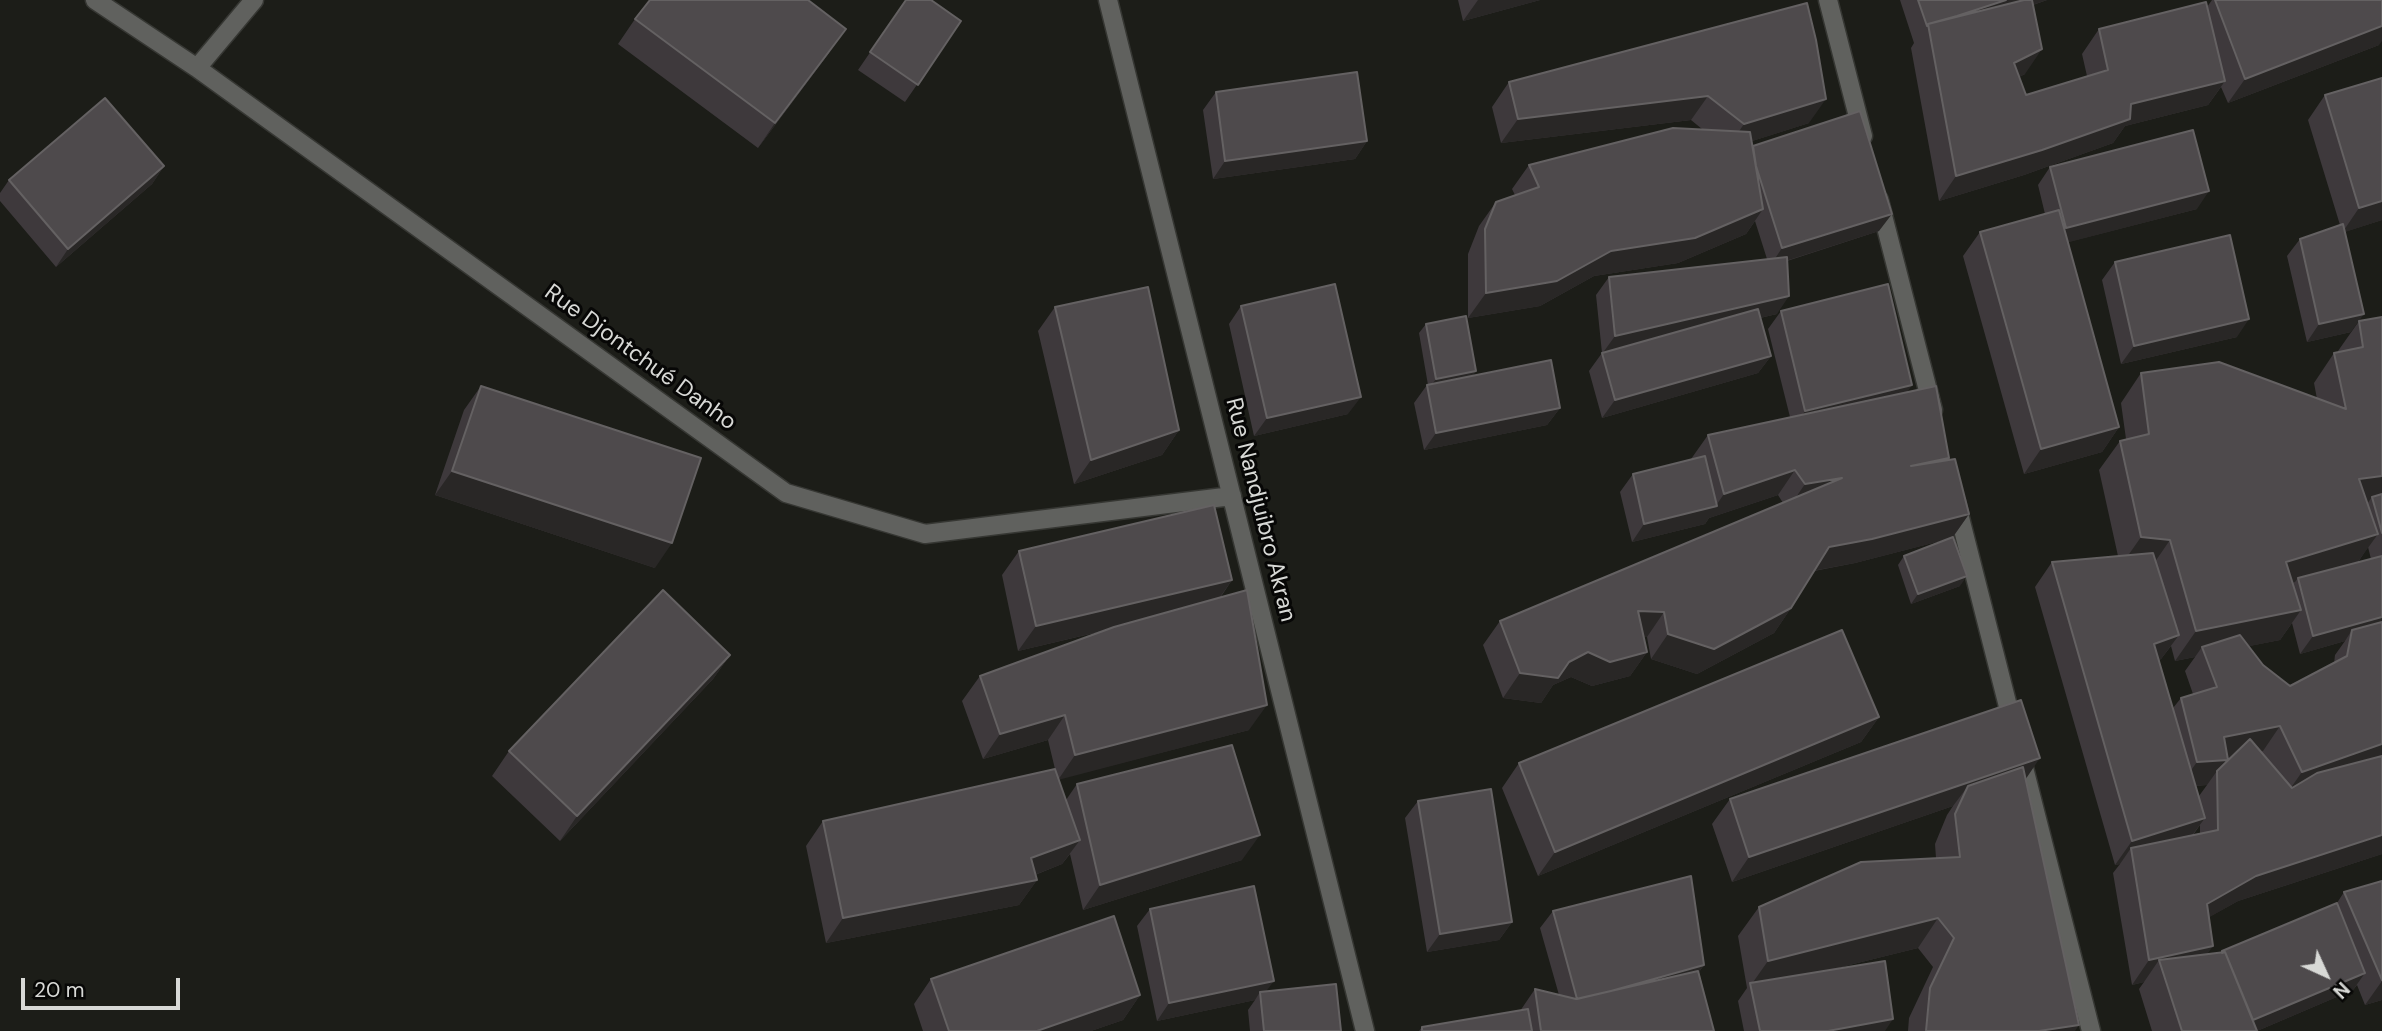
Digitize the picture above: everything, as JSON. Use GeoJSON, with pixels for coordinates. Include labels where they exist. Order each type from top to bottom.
{"type":"FeatureCollection","features":[{"type":"Feature","properties":{"kind":"street","name":"Rue Djontchué Danho"},"geometry":{"type":"LineString","coordinates":[[95,0],[197,68],[786,493],[925,534],[1231,496]]}},
{"type":"Feature","properties":{"kind":"street"},"geometry":{"type":"LineString","coordinates":[[197,68],[254,0]]}},
{"type":"Feature","properties":{"kind":"street","name":"Rue Nandjuibro Akran"},"geometry":{"type":"LineString","coordinates":[[1108,0],[1365,1031]]}},
{"type":"Feature","properties":{"kind":"street"},"geometry":{"type":"LineString","coordinates":[[1828,0],[1866,147]]}},
{"type":"Feature","properties":{"kind":"street"},"geometry":{"type":"LineString","coordinates":[[1876,187],[1937,428]]}},
{"type":"Feature","properties":{"kind":"street"},"geometry":{"type":"LineString","coordinates":[[1951,482],[2091,1031]]}},
{"type":"Feature","properties":{"kind":"building"},"geometry":{"type":"Polygon","coordinates":[[[650,0],[808,0],[846,29],[775,123],[635,19],[650,0]]]}},
{"type":"Feature","properties":{"kind":"building"},"geometry":{"type":"Polygon","coordinates":[[[906,0],[931,0],[961,21],[918,85],[870,52],[906,0]]]}},
{"type":"Feature","properties":{"kind":"building"},"geometry":{"type":"Polygon","coordinates":[[[1918,0],[2006,0],[1927,26],[1918,0]]]}},
{"type":"Feature","properties":{"kind":"building"},"geometry":{"type":"Polygon","coordinates":[[[2032,0],[2042,49],[2014,63],[2026,95],[2108,70],[2099,29],[2206,2],[2225,81],[2131,104],[2130,119],[1956,176],[1928,24],[2032,0]]]}},
{"type":"Feature","properties":{"kind":"building"},"geometry":{"type":"Polygon","coordinates":[[[2215,0],[2382,0],[2382,26],[2245,79],[2215,0]]]}},
{"type":"Feature","properties":{"kind":"building"},"geometry":{"type":"Polygon","coordinates":[[[1807,3],[1826,99],[1744,124],[1708,96],[1518,119],[1509,82],[1807,3]]]}},
{"type":"Feature","properties":{"kind":"building"},"geometry":{"type":"Polygon","coordinates":[[[1357,72],[1367,141],[1225,161],[1216,92],[1357,72]]]}},
{"type":"Feature","properties":{"kind":"building"},"geometry":{"type":"Polygon","coordinates":[[[2382,78],[2382,201],[2359,208],[2325,95],[2382,78]]]}},
{"type":"Feature","properties":{"kind":"building"},"geometry":{"type":"Polygon","coordinates":[[[105,98],[164,166],[68,249],[9,180],[105,98]]]}},
{"type":"Feature","properties":{"kind":"building"},"geometry":{"type":"Polygon","coordinates":[[[1860,111],[1892,214],[1782,248],[1756,166],[1753,146],[1860,111]]]}},
{"type":"Feature","properties":{"kind":"building"},"geometry":{"type":"Polygon","coordinates":[[[1673,128],[1750,132],[1763,209],[1695,238],[1611,251],[1557,281],[1486,293],[1485,229],[1496,202],[1539,187],[1529,165],[1673,128]]]}},
{"type":"Feature","properties":{"kind":"building"},"geometry":{"type":"Polygon","coordinates":[[[2193,130],[2209,191],[2066,228],[2050,167],[2193,130]]]}},
{"type":"Feature","properties":{"kind":"building"},"geometry":{"type":"Polygon","coordinates":[[[2059,210],[2119,427],[2041,449],[1980,232],[2059,210]]]}},
{"type":"Feature","properties":{"kind":"building"},"geometry":{"type":"Polygon","coordinates":[[[2343,224],[2364,314],[2319,324],[2300,239],[2343,224]]]}},
{"type":"Feature","properties":{"kind":"building"},"geometry":{"type":"Polygon","coordinates":[[[2230,235],[2249,319],[2134,346],[2115,262],[2230,235]]]}},
{"type":"Feature","properties":{"kind":"building"},"geometry":{"type":"Polygon","coordinates":[[[1787,257],[1789,296],[1615,336],[1609,277],[1787,257]]]}},
{"type":"Feature","properties":{"kind":"building"},"geometry":{"type":"Polygon","coordinates":[[[1335,284],[1361,397],[1267,418],[1241,306],[1335,284]]]}},
{"type":"Feature","properties":{"kind":"building"},"geometry":{"type":"Polygon","coordinates":[[[1888,284],[1912,385],[1805,411],[1781,311],[1888,284]]]}},
{"type":"Feature","properties":{"kind":"building"},"geometry":{"type":"Polygon","coordinates":[[[1148,287],[1179,430],[1091,460],[1055,307],[1148,287]]]}},
{"type":"Feature","properties":{"kind":"building"},"geometry":{"type":"Polygon","coordinates":[[[1758,309],[1771,356],[1615,400],[1602,353],[1758,309]]]}},
{"type":"Feature","properties":{"kind":"building"},"geometry":{"type":"Polygon","coordinates":[[[1466,316],[1476,371],[1436,379],[1426,324],[1466,316]]]}},
{"type":"Feature","properties":{"kind":"building"},"geometry":{"type":"Polygon","coordinates":[[[2382,317],[2382,476],[2359,479],[2378,534],[2286,562],[2301,610],[2196,631],[2170,540],[2141,537],[2120,441],[2149,434],[2141,373],[2219,362],[2346,409],[2334,353],[2363,347],[2359,321],[2382,317]]]}},
{"type":"Feature","properties":{"kind":"building"},"geometry":{"type":"Polygon","coordinates":[[[1551,360],[1560,408],[1436,433],[1427,385],[1551,360]]]}},
{"type":"Feature","properties":{"kind":"building"},"geometry":{"type":"Polygon","coordinates":[[[481,386],[701,458],[672,543],[452,471],[481,386]]]}},
{"type":"Feature","properties":{"kind":"building"},"geometry":{"type":"Polygon","coordinates":[[[1936,386],[1949,458],[1911,466],[1955,459],[1969,514],[1829,547],[1791,608],[1714,649],[1668,634],[1664,612],[1638,611],[1647,652],[1610,662],[1588,652],[1569,662],[1558,678],[1520,673],[1500,621],[1842,478],[1805,484],[1795,470],[1724,494],[1708,435],[1936,386]]]}},
{"type":"Feature","properties":{"kind":"building"},"geometry":{"type":"Polygon","coordinates":[[[1705,456],[1717,506],[1644,524],[1633,474],[1705,456]]]}},
{"type":"Feature","properties":{"kind":"building"},"geometry":{"type":"Polygon","coordinates":[[[2382,494],[2382,533],[2372,497],[2382,494]]]}},
{"type":"Feature","properties":{"kind":"building"},"geometry":{"type":"Polygon","coordinates":[[[1214,505],[1232,580],[1036,626],[1019,551],[1214,505]]]}},
{"type":"Feature","properties":{"kind":"building"},"geometry":{"type":"Polygon","coordinates":[[[1953,537],[1967,576],[1918,594],[1904,556],[1953,537]]]}},
{"type":"Feature","properties":{"kind":"building"},"geometry":{"type":"Polygon","coordinates":[[[2153,553],[2179,635],[2154,644],[2205,818],[2132,841],[2052,562],[2153,553]]]}},
{"type":"Feature","properties":{"kind":"building"},"geometry":{"type":"Polygon","coordinates":[[[2382,556],[2382,617],[2313,636],[2298,578],[2382,556]]]}},
{"type":"Feature","properties":{"kind":"building"},"geometry":{"type":"Polygon","coordinates":[[[663,590],[730,655],[577,816],[509,751],[663,590]]]}},
{"type":"Feature","properties":{"kind":"building"},"geometry":{"type":"Polygon","coordinates":[[[1247,590],[1267,705],[1075,755],[1065,715],[1000,734],[980,676],[1114,627],[1247,590]]]}},
{"type":"Feature","properties":{"kind":"building"},"geometry":{"type":"Polygon","coordinates":[[[2382,622],[2382,744],[2302,772],[2280,726],[2224,737],[2228,760],[2197,762],[2181,698],[2217,687],[2202,647],[2240,635],[2263,665],[2290,686],[2347,656],[2352,630],[2382,622]]]}},
{"type":"Feature","properties":{"kind":"building"},"geometry":{"type":"Polygon","coordinates":[[[1842,630],[1879,717],[1555,852],[1519,763],[1842,630]]]}},
{"type":"Feature","properties":{"kind":"building"},"geometry":{"type":"Polygon","coordinates":[[[2021,700],[2040,758],[1749,857],[1730,799],[2021,700]]]}},
{"type":"Feature","properties":{"kind":"building"},"geometry":{"type":"Polygon","coordinates":[[[2250,739],[2292,788],[2317,773],[2382,756],[2382,835],[2256,876],[2207,904],[2213,946],[2149,960],[2131,848],[2218,830],[2217,771],[2250,739]]]}},
{"type":"Feature","properties":{"kind":"building"},"geometry":{"type":"Polygon","coordinates":[[[1232,745],[1260,835],[1100,885],[1077,784],[1232,745]]]}},
{"type":"Feature","properties":{"kind":"building"},"geometry":{"type":"Polygon","coordinates":[[[2023,767],[2079,1025],[2039,1031],[1926,1031],[1930,988],[1954,938],[1938,918],[1768,961],[1759,907],[1861,862],[1960,857],[1955,814],[1968,786],[2023,767]]]}},
{"type":"Feature","properties":{"kind":"building"},"geometry":{"type":"Polygon","coordinates":[[[1055,769],[1080,840],[1031,858],[1037,880],[843,918],[823,821],[1055,769]]]}},
{"type":"Feature","properties":{"kind":"building"},"geometry":{"type":"Polygon","coordinates":[[[1491,789],[1512,922],[1440,934],[1418,801],[1491,789]]]}},
{"type":"Feature","properties":{"kind":"building"},"geometry":{"type":"Polygon","coordinates":[[[1691,876],[1704,965],[1577,999],[1553,911],[1691,876]]]}},
{"type":"Feature","properties":{"kind":"building"},"geometry":{"type":"Polygon","coordinates":[[[2382,881],[2382,980],[2344,892],[2382,881]]]}},
{"type":"Feature","properties":{"kind":"building"},"geometry":{"type":"Polygon","coordinates":[[[1254,886],[1274,981],[1169,1003],[1150,909],[1254,886]]]}},
{"type":"Feature","properties":{"kind":"building"},"geometry":{"type":"Polygon","coordinates":[[[2337,903],[2365,973],[2253,1020],[2225,952],[2222,951],[2337,903]]]}},
{"type":"Feature","properties":{"kind":"building"},"geometry":{"type":"Polygon","coordinates":[[[1114,916],[1140,995],[1037,1031],[949,1031],[931,979],[1114,916]]]}},
{"type":"Feature","properties":{"kind":"building"},"geometry":{"type":"Polygon","coordinates":[[[2225,952],[2257,1031],[2182,1031],[2159,960],[2225,952]]]}},
{"type":"Feature","properties":{"kind":"building"},"geometry":{"type":"Polygon","coordinates":[[[1885,961],[1893,1019],[1828,1031],[1760,1031],[1750,983],[1885,961]]]}},
{"type":"Feature","properties":{"kind":"building"},"geometry":{"type":"Polygon","coordinates":[[[1698,971],[1714,1031],[1541,1031],[1535,989],[1576,999],[1698,971]]]}},
{"type":"Feature","properties":{"kind":"building"},"geometry":{"type":"Polygon","coordinates":[[[1336,984],[1341,1031],[1264,1031],[1260,992],[1336,984]]]}},
{"type":"Feature","properties":{"kind":"building"},"geometry":{"type":"Polygon","coordinates":[[[1528,1009],[1532,1031],[1422,1031],[1422,1027],[1528,1009]]]}}]}
